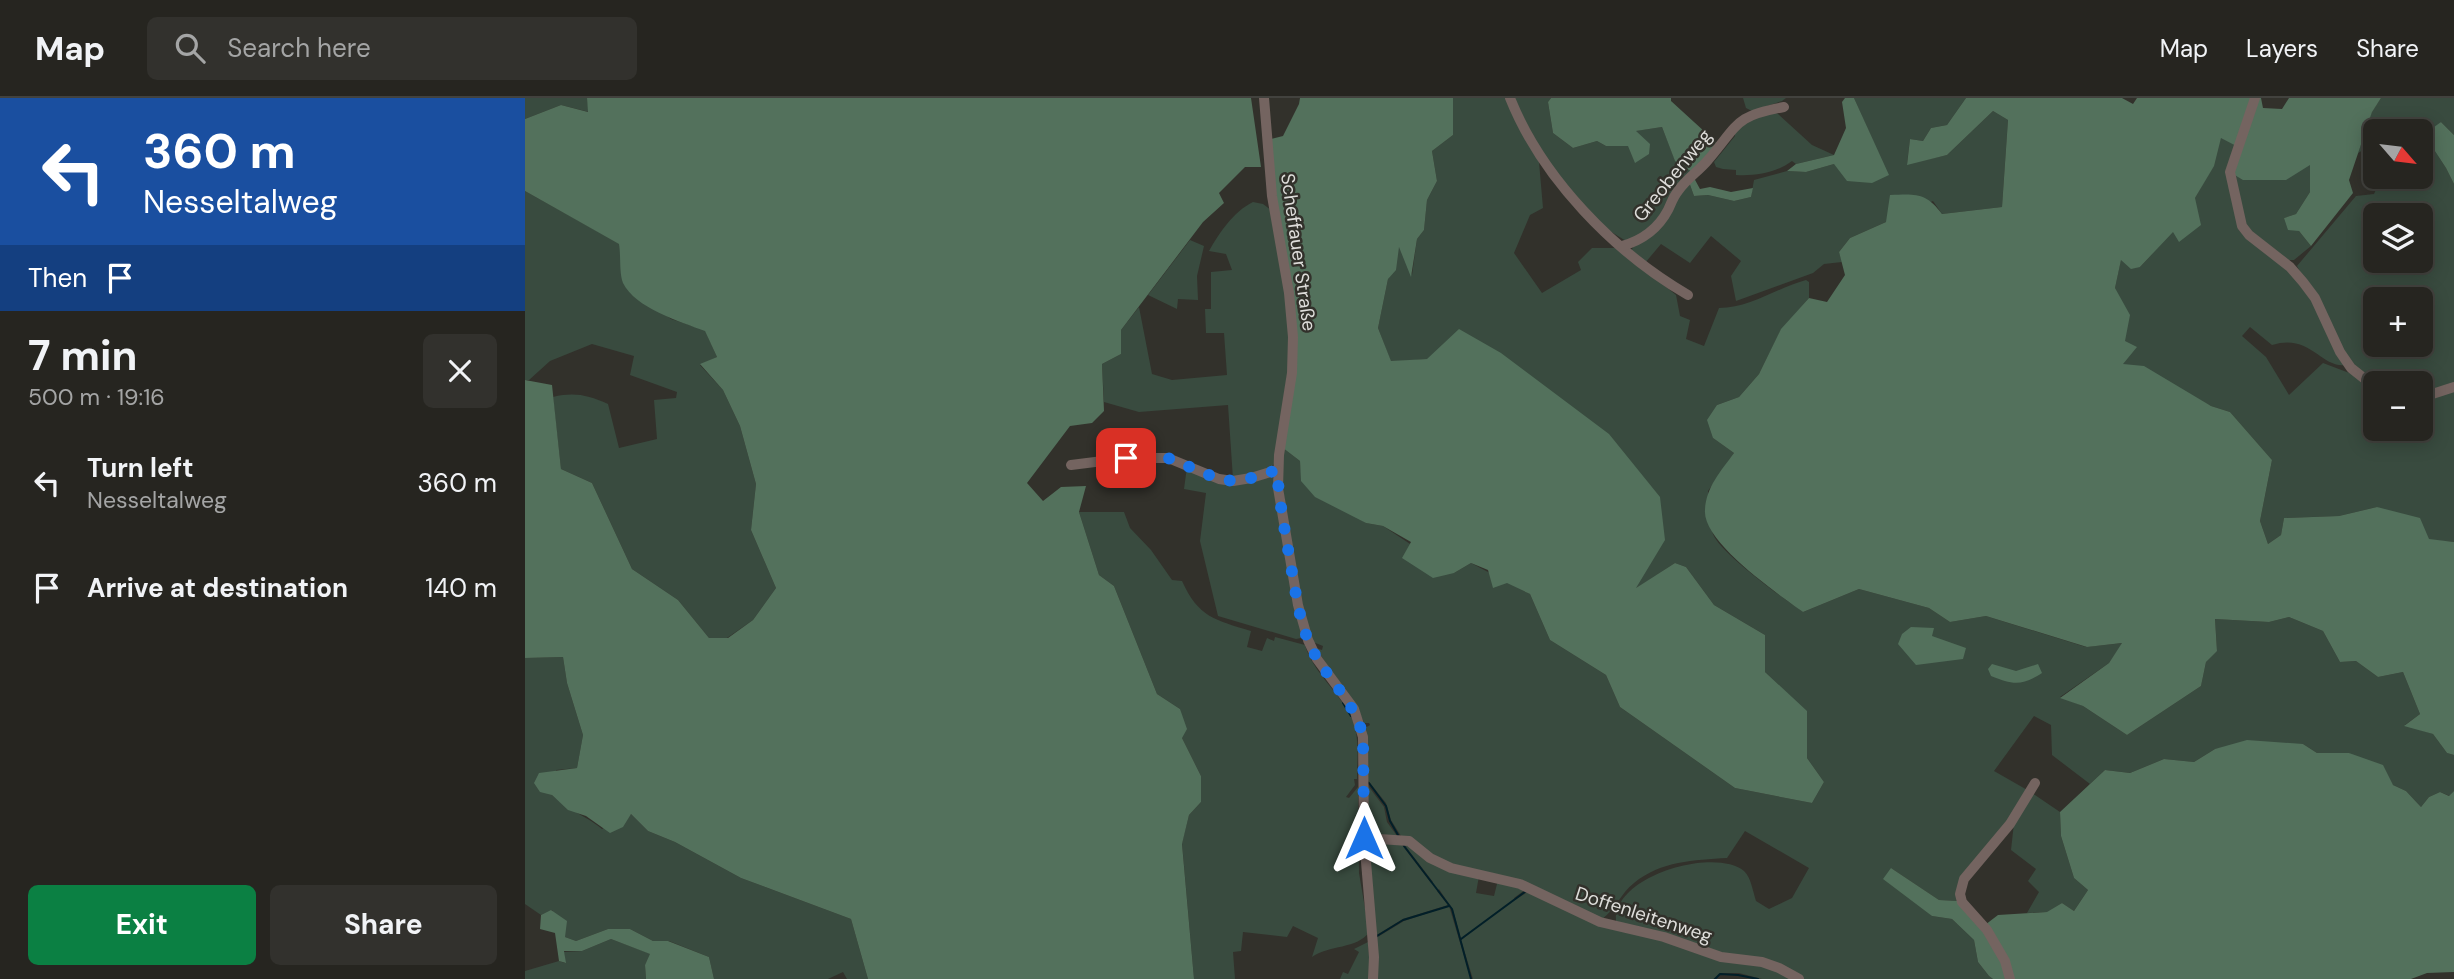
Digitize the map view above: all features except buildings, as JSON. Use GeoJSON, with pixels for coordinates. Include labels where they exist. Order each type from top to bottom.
{"type":"FeatureCollection","features":[{"type":"Feature","properties":{"kind":"street","name":"Scheffauer Straße"},"geometry":{"type":"LineString","coordinates":[[1264,98],[1272,196],[1289,293],[1293,337],[1292,373],[1277,470],[1282,513],[1296,592],[1308,640],[1317,659],[1354,709],[1363,737],[1364,838],[1374,957],[1373,979]]}},
{"type":"Feature","properties":{"kind":"street"},"geometry":{"type":"LineString","coordinates":[[1510,98],[1521,126],[1549,171],[1581,208],[1622,246],[1669,284],[1688,295]]}},
{"type":"Feature","properties":{"kind":"street"},"geometry":{"type":"LineString","coordinates":[[2255,98],[2230,172],[2242,226],[2249,235],[2290,267],[2303,282],[2315,298],[2340,352],[2351,369],[2363,378]]}},
{"type":"Feature","properties":{"kind":"street","name":"Greobenweg"},"geometry":{"type":"LineString","coordinates":[[1622,246],[1637,242],[1651,232],[1661,221],[1683,184],[1708,161],[1724,138],[1744,117],[1784,107]]}},
{"type":"Feature","properties":{"kind":"street"},"geometry":{"type":"LineString","coordinates":[[2433,396],[2454,387]]}},
{"type":"Feature","properties":{"kind":"street"},"geometry":{"type":"LineString","coordinates":[[1071,465],[1126,458],[1168,458],[1219,479],[1233,481],[1277,470]]}},
{"type":"Feature","properties":{"kind":"street"},"geometry":{"type":"LineString","coordinates":[[2010,979],[2004,961],[1987,930],[1962,902],[1959,894],[1964,879],[2010,824],[2035,783]]}},
{"type":"Feature","properties":{"kind":"street","name":"Doffenleitenweg"},"geometry":{"type":"LineString","coordinates":[[1364,838],[1409,841],[1430,858],[1451,868],[1520,884],[1600,922],[1664,937],[1721,957],[1762,962],[1799,979]]}},
{"type":"Feature","properties":{"kind":"green space"},"geometry":{"type":"Polygon","coordinates":[[[525,98],[587,98],[589,112],[561,105],[525,119],[525,98]]]}},
{"type":"Feature","properties":{"kind":"green space"},"geometry":{"type":"Polygon","coordinates":[[[587,98],[1251,98],[1261,167],[1245,167],[1219,193],[1224,203],[1203,222],[1121,330],[1121,354],[1102,364],[1104,411],[1092,423],[1070,426],[1027,483],[1043,501],[1061,487],[1086,486],[1079,512],[1099,575],[1114,586],[1157,694],[1180,709],[1187,729],[1182,738],[1201,776],[1201,802],[1189,815],[1182,844],[1194,979],[868,979],[851,919],[741,878],[675,842],[648,831],[631,814],[623,827],[610,833],[586,816],[568,810],[552,795],[540,792],[534,783],[539,773],[577,768],[583,735],[567,683],[563,657],[525,658],[525,380],[552,385],[561,469],[592,483],[632,569],[678,600],[709,638],[728,638],[753,620],[776,588],[751,530],[756,484],[740,426],[723,390],[700,364],[717,357],[705,331],[659,313],[637,300],[623,283],[619,244],[525,191],[525,119],[561,105],[588,112],[587,98]]]}},
{"type":"Feature","properties":{"kind":"green space"},"geometry":{"type":"Polygon","coordinates":[[[1300,98],[1453,98],[1453,135],[1432,151],[1437,181],[1427,200],[1424,230],[1417,239],[1411,277],[1399,247],[1396,270],[1388,279],[1378,328],[1391,361],[1427,359],[1459,329],[1501,353],[1609,434],[1660,497],[1665,540],[1636,588],[1675,563],[1686,567],[1714,605],[1765,635],[1765,672],[1807,711],[1807,758],[1824,782],[1812,803],[1735,788],[1620,707],[1606,675],[1550,640],[1530,594],[1507,583],[1493,588],[1488,570],[1471,563],[1454,573],[1433,578],[1402,558],[1411,542],[1383,526],[1366,523],[1315,497],[1301,481],[1300,461],[1283,448],[1297,363],[1267,140],[1283,136],[1300,98]]]}},
{"type":"Feature","properties":{"kind":"green space"},"geometry":{"type":"Polygon","coordinates":[[[1453,98],[1507,98],[1539,162],[1543,208],[1530,215],[1514,253],[1542,293],[1581,270],[1578,262],[1592,248],[1618,248],[1676,295],[1680,316],[1690,320],[1686,339],[1704,346],[1719,308],[1741,305],[1806,280],[1809,282],[1809,298],[1781,330],[1759,374],[1739,397],[1717,405],[1713,438],[1734,453],[1708,491],[1712,529],[1718,542],[1754,575],[1803,612],[1859,589],[1929,608],[1950,622],[1986,616],[2086,647],[2123,643],[2109,663],[2060,697],[2083,706],[2127,735],[2201,686],[2206,662],[2217,650],[2215,619],[2269,622],[2289,617],[2323,631],[2340,662],[2356,661],[2378,677],[2403,672],[2420,714],[2405,725],[2433,734],[2447,753],[2454,755],[2454,791],[2450,796],[2440,792],[2429,797],[2421,807],[2406,791],[2393,785],[2349,753],[2317,753],[2303,744],[2215,749],[2194,762],[2164,759],[2130,773],[2105,770],[2090,784],[2052,755],[2051,725],[2034,716],[1994,771],[2029,791],[2009,821],[1983,851],[1958,901],[1939,900],[1891,868],[1932,916],[1952,919],[1974,940],[1978,962],[1993,979],[1802,979],[1616,921],[1619,905],[1631,891],[1647,879],[1690,864],[1730,864],[1744,871],[1756,901],[1769,909],[1792,898],[1809,868],[1745,831],[1727,858],[1678,863],[1644,876],[1629,887],[1602,919],[1521,882],[1447,864],[1401,836],[1391,820],[1386,803],[1366,778],[1365,728],[1370,725],[1364,723],[1348,694],[1316,648],[1322,650],[1323,646],[1313,642],[1308,628],[1285,505],[1283,448],[1300,461],[1302,481],[1366,523],[1383,526],[1454,573],[1471,563],[1530,594],[1550,640],[1606,675],[1620,707],[1735,788],[1812,803],[1824,782],[1807,758],[1807,712],[1765,672],[1765,635],[1714,605],[1686,567],[1675,563],[1635,589],[1427,359],[1391,362],[1378,328],[1388,279],[1399,245],[1412,275],[1417,239],[1424,230],[1427,200],[1437,181],[1432,151],[1453,135],[1453,98]]]}},
{"type":"Feature","properties":{"kind":"green space"},"geometry":{"type":"Polygon","coordinates":[[[1512,98],[1551,98],[1548,102],[1553,133],[1573,148],[1597,141],[1606,146],[1628,146],[1635,131],[1662,127],[1675,160],[1692,172],[1665,212],[1647,232],[1626,241],[1605,228],[1557,178],[1512,98]]]}},
{"type":"Feature","properties":{"kind":"green space"},"geometry":{"type":"Polygon","coordinates":[[[1551,98],[1671,98],[1671,101],[1717,143],[1692,172],[1675,161],[1662,127],[1636,131],[1650,144],[1649,154],[1635,163],[1628,146],[1606,146],[1597,141],[1573,148],[1553,133],[1548,102],[1551,98]]]}},
{"type":"Feature","properties":{"kind":"green space"},"geometry":{"type":"Polygon","coordinates":[[[1743,98],[1786,98],[1752,111],[1746,108],[1743,98]]]}},
{"type":"Feature","properties":{"kind":"green space"},"geometry":{"type":"Polygon","coordinates":[[[1845,98],[1854,98],[1889,175],[1872,183],[1847,181],[1834,164],[1806,172],[1787,171],[1796,164],[1834,155],[1846,128],[1842,102],[1845,98]]]}},
{"type":"Feature","properties":{"kind":"green space"},"geometry":{"type":"Polygon","coordinates":[[[1854,98],[1966,98],[1947,125],[1931,128],[1923,141],[1910,139],[1907,164],[1947,155],[1993,111],[2008,120],[2002,207],[1942,214],[1933,201],[1850,238],[1839,252],[1842,262],[1824,264],[1813,273],[1736,301],[1731,276],[1741,261],[1711,236],[1690,263],[1661,244],[1645,263],[1631,252],[1689,182],[1694,196],[1708,195],[1734,201],[1751,197],[1754,180],[1787,171],[1806,172],[1834,164],[1888,175],[1854,98]]]}},
{"type":"Feature","properties":{"kind":"green space"},"geometry":{"type":"Polygon","coordinates":[[[1966,98],[2122,98],[2133,104],[2137,98],[2261,98],[2263,108],[2282,109],[2289,98],[2381,98],[2370,119],[2363,119],[2363,139],[2349,180],[2353,193],[2311,246],[2299,231],[2288,230],[2284,218],[2296,214],[2310,192],[2310,165],[2286,180],[2243,180],[2233,174],[2240,148],[2221,138],[2214,166],[2195,198],[2201,225],[2179,242],[2173,232],[2140,267],[2131,269],[2121,260],[2115,288],[2130,315],[2125,341],[2137,347],[2123,364],[2144,366],[2211,406],[2230,412],[2272,460],[2260,521],[2268,544],[2281,535],[2284,518],[2339,516],[2377,507],[2420,518],[2429,539],[2454,542],[2454,755],[2447,753],[2433,734],[2404,726],[2420,714],[2403,672],[2378,677],[2356,661],[2340,662],[2323,631],[2289,617],[2269,622],[2215,619],[2217,651],[2206,662],[2201,686],[2127,735],[2083,706],[2060,698],[2109,663],[2122,643],[2087,647],[1986,616],[1950,622],[1929,608],[1859,589],[1803,612],[1728,552],[1707,523],[1705,510],[1708,494],[1715,480],[1734,453],[1713,438],[1707,420],[1717,405],[1739,397],[1759,374],[1781,329],[1809,298],[1827,302],[1845,275],[1839,252],[1850,238],[1886,222],[1890,195],[1906,194],[1925,198],[1942,214],[2002,207],[2008,120],[1993,111],[1947,155],[1907,165],[1910,139],[1923,141],[1931,128],[1947,125],[1966,98]]]}},
{"type":"Feature","properties":{"kind":"green space"},"geometry":{"type":"Polygon","coordinates":[[[2381,98],[2454,98],[2454,135],[2441,122],[2433,132],[2433,119],[2369,119],[2381,98]]]}},
{"type":"Feature","properties":{"kind":"green space"},"geometry":{"type":"Polygon","coordinates":[[[1772,111],[1812,145],[1834,155],[1796,164],[1792,161],[1773,171],[1751,175],[1736,175],[1736,170],[1716,167],[1714,162],[1735,136],[1735,130],[1744,122],[1772,111]]]}},
{"type":"Feature","properties":{"kind":"green space"},"geometry":{"type":"Polygon","coordinates":[[[2441,122],[2454,135],[2454,184],[2433,148],[2433,128],[2441,122]]]}},
{"type":"Feature","properties":{"kind":"green space"},"geometry":{"type":"Polygon","coordinates":[[[2221,137],[2235,145],[2229,163],[2238,224],[2284,265],[2316,304],[2345,365],[2337,365],[2296,343],[2272,345],[2250,327],[2242,336],[2266,357],[2289,395],[2323,363],[2352,374],[2363,382],[2363,441],[2433,441],[2433,396],[2454,390],[2454,542],[2429,540],[2377,507],[2339,516],[2284,518],[2281,535],[2268,544],[2260,521],[2272,460],[2230,412],[2122,365],[2125,341],[2115,288],[2121,259],[2140,267],[2189,207],[2215,156],[2221,137]]]}},
{"type":"Feature","properties":{"kind":"green space"},"geometry":{"type":"Polygon","coordinates":[[[2433,148],[2454,184],[2454,385],[2433,391],[2433,371],[2363,371],[2363,374],[2345,355],[2297,266],[2356,196],[2374,194],[2376,189],[2433,189],[2433,148]]]}},
{"type":"Feature","properties":{"kind":"green space"},"geometry":{"type":"Polygon","coordinates":[[[2310,164],[2310,192],[2296,214],[2284,218],[2311,246],[2294,260],[2287,260],[2253,235],[2243,221],[2233,174],[2310,164]]]}},
{"type":"Feature","properties":{"kind":"green space"},"geometry":{"type":"Polygon","coordinates":[[[1694,178],[1700,189],[1710,187],[1731,192],[1753,188],[1751,197],[1734,201],[1708,195],[1694,196],[1689,182],[1694,178]]]}},
{"type":"Feature","properties":{"kind":"green space"},"geometry":{"type":"Polygon","coordinates":[[[525,191],[620,244],[623,282],[671,319],[705,330],[717,357],[700,365],[723,390],[740,426],[756,484],[751,530],[776,588],[753,620],[727,638],[709,638],[678,600],[632,569],[592,483],[561,469],[553,397],[581,395],[608,404],[619,448],[657,439],[654,400],[676,398],[677,392],[630,375],[634,356],[592,344],[550,361],[529,380],[525,380],[525,191]]]}},
{"type":"Feature","properties":{"kind":"green space"},"geometry":{"type":"Polygon","coordinates":[[[1253,202],[1263,204],[1271,210],[1285,284],[1291,349],[1274,464],[1270,469],[1233,479],[1228,405],[1139,412],[1104,402],[1102,364],[1121,354],[1121,330],[1139,307],[1152,374],[1172,380],[1227,375],[1224,333],[1206,333],[1205,309],[1211,309],[1211,272],[1232,270],[1226,254],[1209,251],[1233,217],[1253,202]]]}},
{"type":"Feature","properties":{"kind":"green space"},"geometry":{"type":"Polygon","coordinates":[[[1190,240],[1204,246],[1197,276],[1198,300],[1178,299],[1177,309],[1148,295],[1190,240]]]}},
{"type":"Feature","properties":{"kind":"green space"},"geometry":{"type":"Polygon","coordinates":[[[1187,467],[1219,481],[1272,476],[1274,479],[1303,634],[1301,638],[1296,639],[1218,616],[1200,541],[1206,493],[1184,489],[1187,467]]]}},
{"type":"Feature","properties":{"kind":"green space"},"geometry":{"type":"Polygon","coordinates":[[[1079,512],[1124,512],[1130,528],[1151,550],[1172,580],[1182,581],[1201,610],[1218,620],[1251,631],[1247,647],[1262,651],[1267,638],[1274,641],[1275,637],[1305,645],[1314,665],[1347,709],[1356,734],[1357,779],[1354,779],[1355,785],[1346,797],[1349,798],[1358,787],[1359,873],[1369,932],[1358,941],[1312,957],[1318,938],[1293,926],[1287,937],[1243,932],[1241,951],[1233,952],[1235,979],[1194,979],[1182,843],[1189,815],[1201,802],[1201,776],[1182,738],[1180,709],[1157,694],[1114,586],[1099,575],[1079,512]]]}},
{"type":"Feature","properties":{"kind":"green space"},"geometry":{"type":"Polygon","coordinates":[[[1911,627],[1934,628],[1932,636],[1966,648],[1963,659],[1916,665],[1898,644],[1902,634],[1911,627]]]}},
{"type":"Feature","properties":{"kind":"green space"},"geometry":{"type":"Polygon","coordinates":[[[563,657],[567,683],[583,735],[577,768],[556,770],[552,795],[602,829],[631,814],[648,831],[675,842],[741,878],[851,919],[868,979],[847,979],[843,972],[828,979],[714,979],[709,957],[669,941],[653,941],[630,929],[608,929],[576,941],[565,937],[552,910],[541,915],[525,904],[525,658],[563,657]]]}},
{"type":"Feature","properties":{"kind":"green space"},"geometry":{"type":"Polygon","coordinates":[[[1992,664],[2016,671],[2038,664],[2042,673],[2023,682],[2005,681],[1991,676],[1988,669],[1992,664]]]}},
{"type":"Feature","properties":{"kind":"green space"},"geometry":{"type":"Polygon","coordinates":[[[2247,740],[2303,744],[2317,753],[2349,753],[2383,765],[2393,785],[2406,791],[2421,807],[2429,797],[2440,792],[2449,796],[2454,791],[2454,972],[2427,973],[2411,979],[1993,979],[1978,962],[1974,940],[1952,919],[1932,916],[1883,879],[1891,868],[1939,900],[1958,901],[1981,928],[1998,915],[2047,912],[2062,903],[2074,911],[2088,890],[2074,878],[2061,836],[2060,812],[2105,770],[2130,773],[2164,759],[2194,762],[2215,749],[2247,740]]]}},
{"type":"Feature","properties":{"kind":"green space"},"geometry":{"type":"Polygon","coordinates":[[[1366,783],[1384,807],[1387,822],[1397,836],[1379,837],[1367,830],[1366,783]]]}},
{"type":"Feature","properties":{"kind":"green space"},"geometry":{"type":"Polygon","coordinates":[[[2032,793],[2060,812],[2061,836],[2074,878],[2088,890],[2074,911],[2062,903],[2048,912],[2027,913],[2039,892],[2028,881],[2036,869],[2011,850],[2014,823],[2032,793]]]}},
{"type":"Feature","properties":{"kind":"green space"},"geometry":{"type":"Polygon","coordinates":[[[1399,841],[1431,883],[1433,882],[1403,843],[1479,876],[1476,893],[1494,896],[1498,880],[1526,889],[1514,898],[1515,900],[1529,891],[1592,922],[1759,964],[1795,979],[1762,979],[1739,973],[1721,973],[1713,979],[1473,979],[1461,940],[1507,904],[1461,939],[1453,910],[1439,889],[1437,891],[1448,905],[1403,919],[1375,936],[1368,844],[1399,841]]]}},
{"type":"Feature","properties":{"kind":"green space"},"geometry":{"type":"Polygon","coordinates":[[[1449,906],[1471,979],[1375,979],[1376,938],[1404,921],[1449,906]]]}},
{"type":"Feature","properties":{"kind":"green space"},"geometry":{"type":"Polygon","coordinates":[[[551,910],[567,921],[565,937],[576,941],[608,929],[630,929],[653,941],[668,941],[709,957],[714,979],[646,979],[645,965],[650,954],[611,939],[582,951],[564,951],[566,963],[559,961],[555,933],[540,929],[541,915],[551,910]]]}},
{"type":"Feature","properties":{"kind":"green space"},"geometry":{"type":"Polygon","coordinates":[[[611,939],[651,954],[645,965],[646,979],[525,979],[525,971],[559,961],[565,963],[564,952],[582,951],[611,939]]]}},
{"type":"Feature","properties":{"kind":"green space"},"geometry":{"type":"Polygon","coordinates":[[[1368,942],[1371,979],[1340,979],[1343,972],[1348,974],[1359,952],[1354,949],[1368,942]]]}},
{"type":"Feature","properties":{"kind":"waterway"},"geometry":{"type":"LineString","coordinates":[[1343,703],[1351,716]]}},
{"type":"Feature","properties":{"kind":"waterway"},"geometry":{"type":"LineString","coordinates":[[1369,783],[1386,806],[1398,835]]}},
{"type":"Feature","properties":{"kind":"waterway"},"geometry":{"type":"LineString","coordinates":[[1404,846],[1452,909],[1471,979]]}},
{"type":"Feature","properties":{"kind":"waterway"},"geometry":{"type":"LineString","coordinates":[[1461,939],[1526,891]]}},
{"type":"Feature","properties":{"kind":"waterway"},"geometry":{"type":"LineString","coordinates":[[1377,936],[1403,920],[1449,906]]}},
{"type":"Feature","properties":{"kind":"waterway"},"geometry":{"type":"LineString","coordinates":[[1715,979],[1720,974],[1758,979]]}},
{"type":"Feature","properties":{"kind":"route"},"geometry":{"type":"LineString","coordinates":[[1126,458],[1168,458],[1219,479],[1233,481],[1277,470],[1298,606],[1308,640],[1317,659],[1354,709],[1360,723],[1363,737],[1364,838]]}}]}
